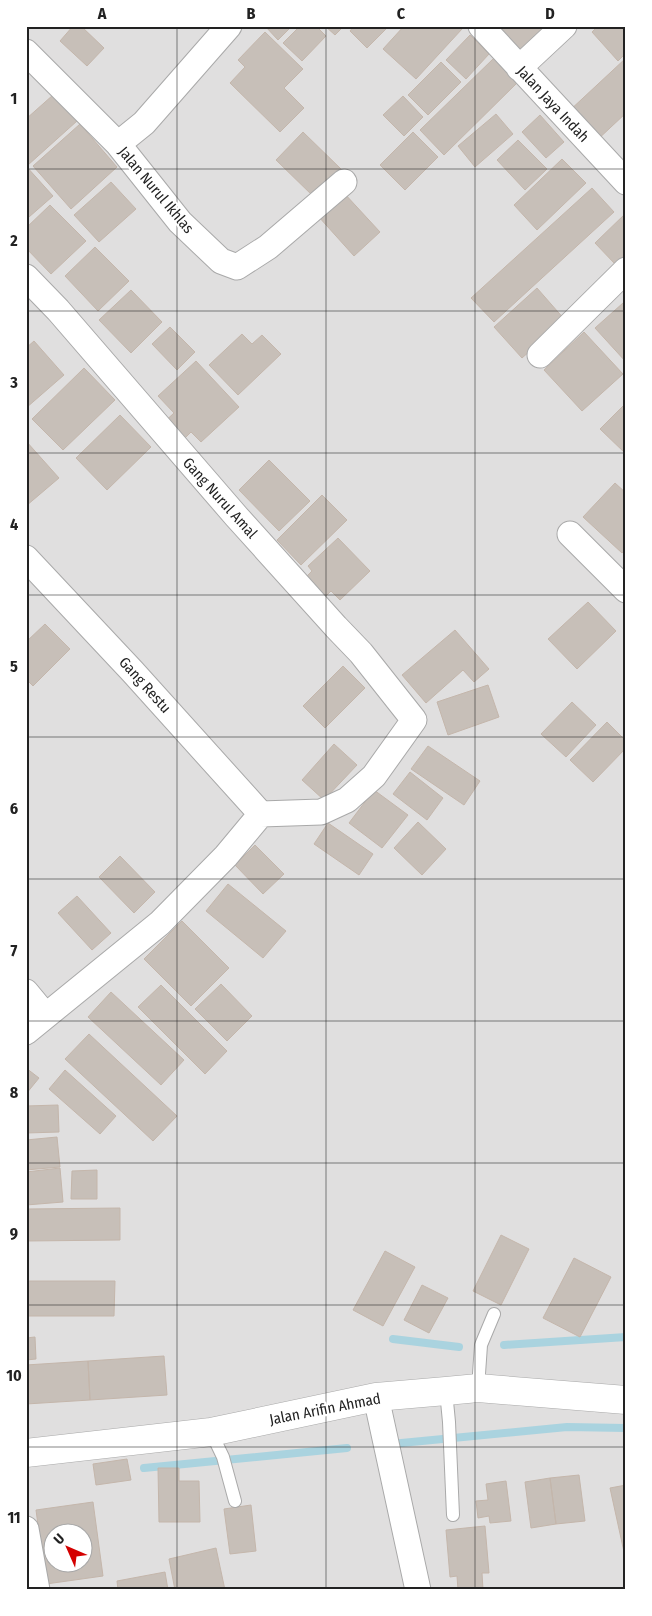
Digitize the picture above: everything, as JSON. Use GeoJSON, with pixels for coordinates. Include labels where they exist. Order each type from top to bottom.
{"type":"FeatureCollection","features":[{"type":"Feature","properties":{"kind":"street","name":"Jalan Jaya Indah"},"geometry":{"type":"LineString","coordinates":[[481,26],[626,182]]}},
{"type":"Feature","properties":{"kind":"street"},"geometry":{"type":"LineString","coordinates":[[519,68],[564,26]]}},
{"type":"Feature","properties":{"kind":"street"},"geometry":{"type":"LineString","coordinates":[[118,144],[144,123],[222,29]]}},
{"type":"Feature","properties":{"kind":"street","name":"Jalan Nurul Ikhlas"},"geometry":{"type":"LineString","coordinates":[[26,52],[118,144],[180,222],[221,261],[237,267],[268,247],[344,182]]}},
{"type":"Feature","properties":{"kind":"street"},"geometry":{"type":"LineString","coordinates":[[540,355],[626,270]]}},
{"type":"Feature","properties":{"kind":"street","name":"Gang Nurul Amal"},"geometry":{"type":"LineString","coordinates":[[26,277],[58,310],[236,516],[361,653],[414,720],[374,776],[347,800],[320,812],[261,814]]}},
{"type":"Feature","properties":{"kind":"street"},"geometry":{"type":"LineString","coordinates":[[570,534],[626,590]]}},
{"type":"Feature","properties":{"kind":"street","name":"Gang Restu"},"geometry":{"type":"LineString","coordinates":[[26,558],[133,672],[261,814]]}},
{"type":"Feature","properties":{"kind":"street"},"geometry":{"type":"LineString","coordinates":[[26,1032],[160,922],[226,856],[261,814]]}},
{"type":"Feature","properties":{"kind":"street"},"geometry":{"type":"LineString","coordinates":[[26,992],[46,1015]]}},
{"type":"Feature","properties":{"kind":"street","name":"Jalan Arifin Ahmad"},"geometry":{"type":"LineString","coordinates":[[26,1453],[210,1432],[376,1397],[478,1388],[626,1400]]}},
{"type":"Feature","properties":{"kind":"street"},"geometry":{"type":"LineString","coordinates":[[376,1397],[418,1590]]}},
{"type":"Feature","properties":{"kind":"street"},"geometry":{"type":"LineString","coordinates":[[26,1529],[37,1590]]}},
{"type":"Feature","properties":{"kind":"lane"},"geometry":{"type":"LineString","coordinates":[[478,1388],[481,1345],[494,1314]]}},
{"type":"Feature","properties":{"kind":"lane"},"geometry":{"type":"LineString","coordinates":[[446,1391],[453,1515]]}},
{"type":"Feature","properties":{"kind":"lane"},"geometry":{"type":"LineString","coordinates":[[210,1432],[223,1457],[235,1501]]}},
{"type":"Feature","properties":{"kind":"shaded area"},"geometry":{"type":"Polygon","coordinates":[[[26,26],[626,26],[626,1590],[26,1590],[26,26]]]}},
{"type":"Feature","properties":{"kind":"building"},"geometry":{"type":"Polygon","coordinates":[[[73,26],[81,26],[104,48],[87,66],[60,41],[73,26]]]}},
{"type":"Feature","properties":{"kind":"building"},"geometry":{"type":"Polygon","coordinates":[[[265,26],[292,26],[278,40],[265,26]]]}},
{"type":"Feature","properties":{"kind":"building"},"geometry":{"type":"Polygon","coordinates":[[[300,26],[316,26],[326,36],[302,61],[283,43],[300,26]]]}},
{"type":"Feature","properties":{"kind":"building"},"geometry":{"type":"Polygon","coordinates":[[[325,26],[344,26],[335,35],[325,26]]]}},
{"type":"Feature","properties":{"kind":"building"},"geometry":{"type":"Polygon","coordinates":[[[354,26],[389,26],[367,48],[350,31],[354,26]]]}},
{"type":"Feature","properties":{"kind":"building"},"geometry":{"type":"Polygon","coordinates":[[[404,26],[458,26],[462,29],[416,79],[383,49],[404,26]]]}},
{"type":"Feature","properties":{"kind":"building"},"geometry":{"type":"Polygon","coordinates":[[[502,26],[547,26],[515,55],[495,32],[502,26]]]}},
{"type":"Feature","properties":{"kind":"building"},"geometry":{"type":"Polygon","coordinates":[[[598,26],[620,26],[626,33],[626,53],[618,61],[592,32],[598,26]]]}},
{"type":"Feature","properties":{"kind":"building"},"geometry":{"type":"Polygon","coordinates":[[[265,32],[303,69],[284,88],[304,108],[280,132],[230,83],[245,67],[238,60],[265,32]]]}},
{"type":"Feature","properties":{"kind":"building"},"geometry":{"type":"Polygon","coordinates":[[[470,35],[489,54],[466,79],[446,60],[470,35]]]}},
{"type":"Feature","properties":{"kind":"building"},"geometry":{"type":"Polygon","coordinates":[[[494,58],[518,82],[444,155],[420,130],[494,58]]]}},
{"type":"Feature","properties":{"kind":"building"},"geometry":{"type":"Polygon","coordinates":[[[626,58],[626,113],[595,142],[568,112],[626,58]]]}},
{"type":"Feature","properties":{"kind":"building"},"geometry":{"type":"Polygon","coordinates":[[[441,62],[461,82],[428,115],[408,95],[441,62]]]}},
{"type":"Feature","properties":{"kind":"building"},"geometry":{"type":"Polygon","coordinates":[[[53,95],[77,121],[28,165],[26,163],[26,119],[53,95]]]}},
{"type":"Feature","properties":{"kind":"building"},"geometry":{"type":"Polygon","coordinates":[[[403,96],[423,117],[404,136],[383,115],[403,96]]]}},
{"type":"Feature","properties":{"kind":"building"},"geometry":{"type":"Polygon","coordinates":[[[496,114],[513,134],[475,167],[458,146],[496,114]]]}},
{"type":"Feature","properties":{"kind":"building"},"geometry":{"type":"Polygon","coordinates":[[[540,115],[564,142],[546,158],[522,132],[540,115]]]}},
{"type":"Feature","properties":{"kind":"building"},"geometry":{"type":"Polygon","coordinates":[[[80,124],[117,167],[71,209],[33,166],[80,124]]]}},
{"type":"Feature","properties":{"kind":"building"},"geometry":{"type":"Polygon","coordinates":[[[303,132],[341,169],[314,197],[276,160],[303,132]]]}},
{"type":"Feature","properties":{"kind":"building"},"geometry":{"type":"Polygon","coordinates":[[[413,132],[438,157],[405,190],[380,165],[413,132]]]}},
{"type":"Feature","properties":{"kind":"building"},"geometry":{"type":"Polygon","coordinates":[[[518,140],[547,169],[525,190],[497,160],[518,140]]]}},
{"type":"Feature","properties":{"kind":"building"},"geometry":{"type":"Polygon","coordinates":[[[562,159],[586,183],[537,230],[514,205],[562,159]]]}},
{"type":"Feature","properties":{"kind":"building"},"geometry":{"type":"Polygon","coordinates":[[[26,166],[53,196],[29,217],[26,214],[26,166]]]}},
{"type":"Feature","properties":{"kind":"building"},"geometry":{"type":"Polygon","coordinates":[[[111,182],[136,209],[99,242],[74,215],[111,182]]]}},
{"type":"Feature","properties":{"kind":"building"},"geometry":{"type":"Polygon","coordinates":[[[592,188],[614,212],[494,322],[471,298],[592,188]]]}},
{"type":"Feature","properties":{"kind":"building"},"geometry":{"type":"Polygon","coordinates":[[[344,193],[380,232],[354,256],[318,216],[344,193]]]}},
{"type":"Feature","properties":{"kind":"building"},"geometry":{"type":"Polygon","coordinates":[[[50,205],[86,241],[51,274],[26,248],[26,228],[50,205]]]}},
{"type":"Feature","properties":{"kind":"building"},"geometry":{"type":"Polygon","coordinates":[[[626,213],[626,254],[615,264],[595,243],[626,213]]]}},
{"type":"Feature","properties":{"kind":"building"},"geometry":{"type":"Polygon","coordinates":[[[95,247],[129,281],[98,311],[65,276],[95,247]]]}},
{"type":"Feature","properties":{"kind":"building"},"geometry":{"type":"Polygon","coordinates":[[[537,288],[565,320],[522,358],[494,327],[537,288]]]}},
{"type":"Feature","properties":{"kind":"building"},"geometry":{"type":"Polygon","coordinates":[[[131,290],[162,322],[131,353],[99,320],[131,290]]]}},
{"type":"Feature","properties":{"kind":"building"},"geometry":{"type":"Polygon","coordinates":[[[623,303],[626,306],[626,362],[595,328],[623,303]]]}},
{"type":"Feature","properties":{"kind":"building"},"geometry":{"type":"Polygon","coordinates":[[[170,327],[195,352],[177,370],[152,344],[170,327]]]}},
{"type":"Feature","properties":{"kind":"building"},"geometry":{"type":"Polygon","coordinates":[[[584,332],[623,374],[582,411],[544,370],[584,332]]]}},
{"type":"Feature","properties":{"kind":"building"},"geometry":{"type":"Polygon","coordinates":[[[242,334],[252,344],[262,335],[281,354],[238,395],[209,365],[242,334]]]}},
{"type":"Feature","properties":{"kind":"building"},"geometry":{"type":"Polygon","coordinates":[[[34,341],[64,375],[26,408],[26,348],[34,341]]]}},
{"type":"Feature","properties":{"kind":"building"},"geometry":{"type":"Polygon","coordinates":[[[196,361],[239,407],[201,442],[191,432],[179,444],[161,425],[174,413],[158,396],[196,361]]]}},
{"type":"Feature","properties":{"kind":"building"},"geometry":{"type":"Polygon","coordinates":[[[84,368],[115,400],[63,450],[32,419],[84,368]]]}},
{"type":"Feature","properties":{"kind":"building"},"geometry":{"type":"Polygon","coordinates":[[[626,403],[626,454],[600,429],[626,403]]]}},
{"type":"Feature","properties":{"kind":"building"},"geometry":{"type":"Polygon","coordinates":[[[120,415],[151,447],[107,490],[76,458],[120,415]]]}},
{"type":"Feature","properties":{"kind":"building"},"geometry":{"type":"Polygon","coordinates":[[[26,441],[59,478],[26,506],[26,441]]]}},
{"type":"Feature","properties":{"kind":"building"},"geometry":{"type":"Polygon","coordinates":[[[269,460],[310,501],[279,531],[239,490],[269,460]]]}},
{"type":"Feature","properties":{"kind":"building"},"geometry":{"type":"Polygon","coordinates":[[[615,483],[626,493],[626,549],[622,553],[583,517],[615,483]]]}},
{"type":"Feature","properties":{"kind":"building"},"geometry":{"type":"Polygon","coordinates":[[[322,495],[347,520],[301,565],[277,540],[322,495]]]}},
{"type":"Feature","properties":{"kind":"building"},"geometry":{"type":"Polygon","coordinates":[[[338,538],[370,571],[340,600],[331,591],[323,599],[304,579],[312,571],[308,566],[338,538]]]}},
{"type":"Feature","properties":{"kind":"building"},"geometry":{"type":"Polygon","coordinates":[[[588,602],[616,631],[577,669],[548,639],[588,602]]]}},
{"type":"Feature","properties":{"kind":"building"},"geometry":{"type":"Polygon","coordinates":[[[45,624],[70,649],[33,686],[26,679],[26,642],[45,624]]]}},
{"type":"Feature","properties":{"kind":"building"},"geometry":{"type":"Polygon","coordinates":[[[455,630],[489,669],[474,682],[463,670],[426,703],[402,675],[455,630]]]}},
{"type":"Feature","properties":{"kind":"building"},"geometry":{"type":"Polygon","coordinates":[[[343,666],[365,688],[325,728],[303,706],[343,666]]]}},
{"type":"Feature","properties":{"kind":"building"},"geometry":{"type":"Polygon","coordinates":[[[488,685],[499,717],[448,735],[437,702],[488,685]]]}},
{"type":"Feature","properties":{"kind":"building"},"geometry":{"type":"Polygon","coordinates":[[[572,702],[596,725],[566,757],[541,734],[572,702]]]}},
{"type":"Feature","properties":{"kind":"building"},"geometry":{"type":"Polygon","coordinates":[[[607,722],[626,741],[626,748],[593,782],[570,760],[607,722]]]}},
{"type":"Feature","properties":{"kind":"building"},"geometry":{"type":"Polygon","coordinates":[[[334,744],[357,765],[324,800],[302,780],[334,744]]]}},
{"type":"Feature","properties":{"kind":"building"},"geometry":{"type":"Polygon","coordinates":[[[428,746],[480,781],[464,805],[411,769],[428,746]]]}},
{"type":"Feature","properties":{"kind":"building"},"geometry":{"type":"Polygon","coordinates":[[[410,772],[443,798],[427,820],[393,794],[410,772]]]}},
{"type":"Feature","properties":{"kind":"building"},"geometry":{"type":"Polygon","coordinates":[[[374,790],[408,815],[382,848],[349,823],[374,790]]]}},
{"type":"Feature","properties":{"kind":"building"},"geometry":{"type":"Polygon","coordinates":[[[418,822],[446,849],[422,875],[394,848],[418,822]]]}},
{"type":"Feature","properties":{"kind":"building"},"geometry":{"type":"Polygon","coordinates":[[[328,823],[373,854],[359,875],[314,844],[328,823]]]}},
{"type":"Feature","properties":{"kind":"building"},"geometry":{"type":"Polygon","coordinates":[[[255,845],[284,874],[263,894],[235,865],[255,845]]]}},
{"type":"Feature","properties":{"kind":"building"},"geometry":{"type":"Polygon","coordinates":[[[120,856],[155,892],[134,913],[99,877],[120,856]]]}},
{"type":"Feature","properties":{"kind":"building"},"geometry":{"type":"Polygon","coordinates":[[[228,884],[286,931],[263,958],[206,911],[228,884]]]}},
{"type":"Feature","properties":{"kind":"building"},"geometry":{"type":"Polygon","coordinates":[[[77,896],[111,933],[92,950],[58,913],[77,896]]]}},
{"type":"Feature","properties":{"kind":"building"},"geometry":{"type":"Polygon","coordinates":[[[182,921],[229,968],[191,1006],[144,959],[182,921]]]}},
{"type":"Feature","properties":{"kind":"building"},"geometry":{"type":"Polygon","coordinates":[[[221,984],[252,1016],[227,1041],[195,1009],[221,984]]]}},
{"type":"Feature","properties":{"kind":"building"},"geometry":{"type":"Polygon","coordinates":[[[161,985],[227,1051],[205,1074],[138,1007],[161,985]]]}},
{"type":"Feature","properties":{"kind":"building"},"geometry":{"type":"Polygon","coordinates":[[[111,992],[184,1060],[161,1085],[88,1017],[111,992]]]}},
{"type":"Feature","properties":{"kind":"building"},"geometry":{"type":"Polygon","coordinates":[[[89,1034],[177,1116],[153,1141],[65,1059],[89,1034]]]}},
{"type":"Feature","properties":{"kind":"building"},"geometry":{"type":"Polygon","coordinates":[[[26,1068],[39,1078],[26,1094],[26,1068]]]}},
{"type":"Feature","properties":{"kind":"building"},"geometry":{"type":"Polygon","coordinates":[[[65,1070],[116,1116],[100,1134],[49,1089],[65,1070]]]}},
{"type":"Feature","properties":{"kind":"building"},"geometry":{"type":"Polygon","coordinates":[[[58,1105],[59,1132],[26,1133],[26,1106],[58,1105]]]}},
{"type":"Feature","properties":{"kind":"building"},"geometry":{"type":"Polygon","coordinates":[[[57,1137],[60,1167],[26,1170],[26,1140],[57,1137]]]}},
{"type":"Feature","properties":{"kind":"building"},"geometry":{"type":"Polygon","coordinates":[[[60,1168],[63,1202],[26,1205],[26,1172],[60,1168]]]}},
{"type":"Feature","properties":{"kind":"building"},"geometry":{"type":"Polygon","coordinates":[[[97,1170],[97,1199],[71,1199],[72,1171],[97,1170]]]}},
{"type":"Feature","properties":{"kind":"building"},"geometry":{"type":"Polygon","coordinates":[[[120,1208],[120,1240],[26,1241],[26,1209],[120,1208]]]}},
{"type":"Feature","properties":{"kind":"building"},"geometry":{"type":"Polygon","coordinates":[[[501,1235],[529,1249],[501,1305],[473,1291],[501,1235]]]}},
{"type":"Feature","properties":{"kind":"building"},"geometry":{"type":"Polygon","coordinates":[[[385,1251],[415,1267],[383,1326],[353,1310],[385,1251]]]}},
{"type":"Feature","properties":{"kind":"building"},"geometry":{"type":"Polygon","coordinates":[[[574,1258],[611,1277],[580,1337],[543,1318],[574,1258]]]}},
{"type":"Feature","properties":{"kind":"building"},"geometry":{"type":"Polygon","coordinates":[[[26,1281],[115,1281],[114,1316],[26,1316],[26,1281]]]}},
{"type":"Feature","properties":{"kind":"building"},"geometry":{"type":"Polygon","coordinates":[[[422,1285],[448,1298],[429,1333],[404,1320],[422,1285]]]}},
{"type":"Feature","properties":{"kind":"building"},"geometry":{"type":"Polygon","coordinates":[[[35,1337],[36,1359],[26,1360],[26,1338],[35,1337]]]}},
{"type":"Feature","properties":{"kind":"building"},"geometry":{"type":"Polygon","coordinates":[[[164,1356],[167,1395],[90,1400],[88,1361],[164,1356]]]}},
{"type":"Feature","properties":{"kind":"building"},"geometry":{"type":"Polygon","coordinates":[[[88,1361],[90,1400],[26,1404],[26,1365],[88,1361]]]}},
{"type":"Feature","properties":{"kind":"building"},"geometry":{"type":"Polygon","coordinates":[[[127,1459],[131,1480],[96,1485],[93,1464],[127,1459]]]}},
{"type":"Feature","properties":{"kind":"building"},"geometry":{"type":"Polygon","coordinates":[[[158,1468],[179,1468],[179,1481],[199,1481],[200,1522],[159,1522],[158,1468]]]}},
{"type":"Feature","properties":{"kind":"building"},"geometry":{"type":"Polygon","coordinates":[[[579,1475],[585,1521],[556,1524],[550,1478],[579,1475]]]}},
{"type":"Feature","properties":{"kind":"building"},"geometry":{"type":"Polygon","coordinates":[[[550,1478],[556,1524],[531,1528],[525,1482],[550,1478]]]}},
{"type":"Feature","properties":{"kind":"building"},"geometry":{"type":"Polygon","coordinates":[[[506,1481],[511,1521],[490,1523],[489,1516],[478,1518],[476,1501],[488,1500],[486,1484],[506,1481]]]}},
{"type":"Feature","properties":{"kind":"building"},"geometry":{"type":"Polygon","coordinates":[[[626,1485],[626,1561],[610,1488],[626,1485]]]}},
{"type":"Feature","properties":{"kind":"building"},"geometry":{"type":"Polygon","coordinates":[[[93,1502],[103,1576],[46,1584],[45,1574],[92,1574],[92,1524],[42,1524],[42,1554],[36,1510],[93,1502]]]}},
{"type":"Feature","properties":{"kind":"building"},"geometry":{"type":"Polygon","coordinates":[[[251,1505],[256,1551],[230,1554],[224,1509],[251,1505]]]}},
{"type":"Feature","properties":{"kind":"building"},"geometry":{"type":"Polygon","coordinates":[[[485,1526],[489,1573],[482,1573],[483,1590],[458,1590],[457,1576],[450,1577],[446,1530],[485,1526]]]}},
{"type":"Feature","properties":{"kind":"building"},"geometry":{"type":"Polygon","coordinates":[[[216,1548],[225,1590],[175,1590],[169,1559],[216,1548]]]}},
{"type":"Feature","properties":{"kind":"building"},"geometry":{"type":"Polygon","coordinates":[[[165,1572],[168,1590],[118,1590],[117,1581],[165,1572]]]}},
{"type":"Feature","properties":{"kind":"waterway"},"geometry":{"type":"LineString","coordinates":[[504,1345],[626,1337]]}},
{"type":"Feature","properties":{"kind":"waterway"},"geometry":{"type":"LineString","coordinates":[[393,1339],[459,1347]]}},
{"type":"Feature","properties":{"kind":"waterway"},"geometry":{"type":"LineString","coordinates":[[391,1444],[567,1427],[626,1428]]}},
{"type":"Feature","properties":{"kind":"waterway"},"geometry":{"type":"LineString","coordinates":[[144,1468],[347,1448]]}}]}
